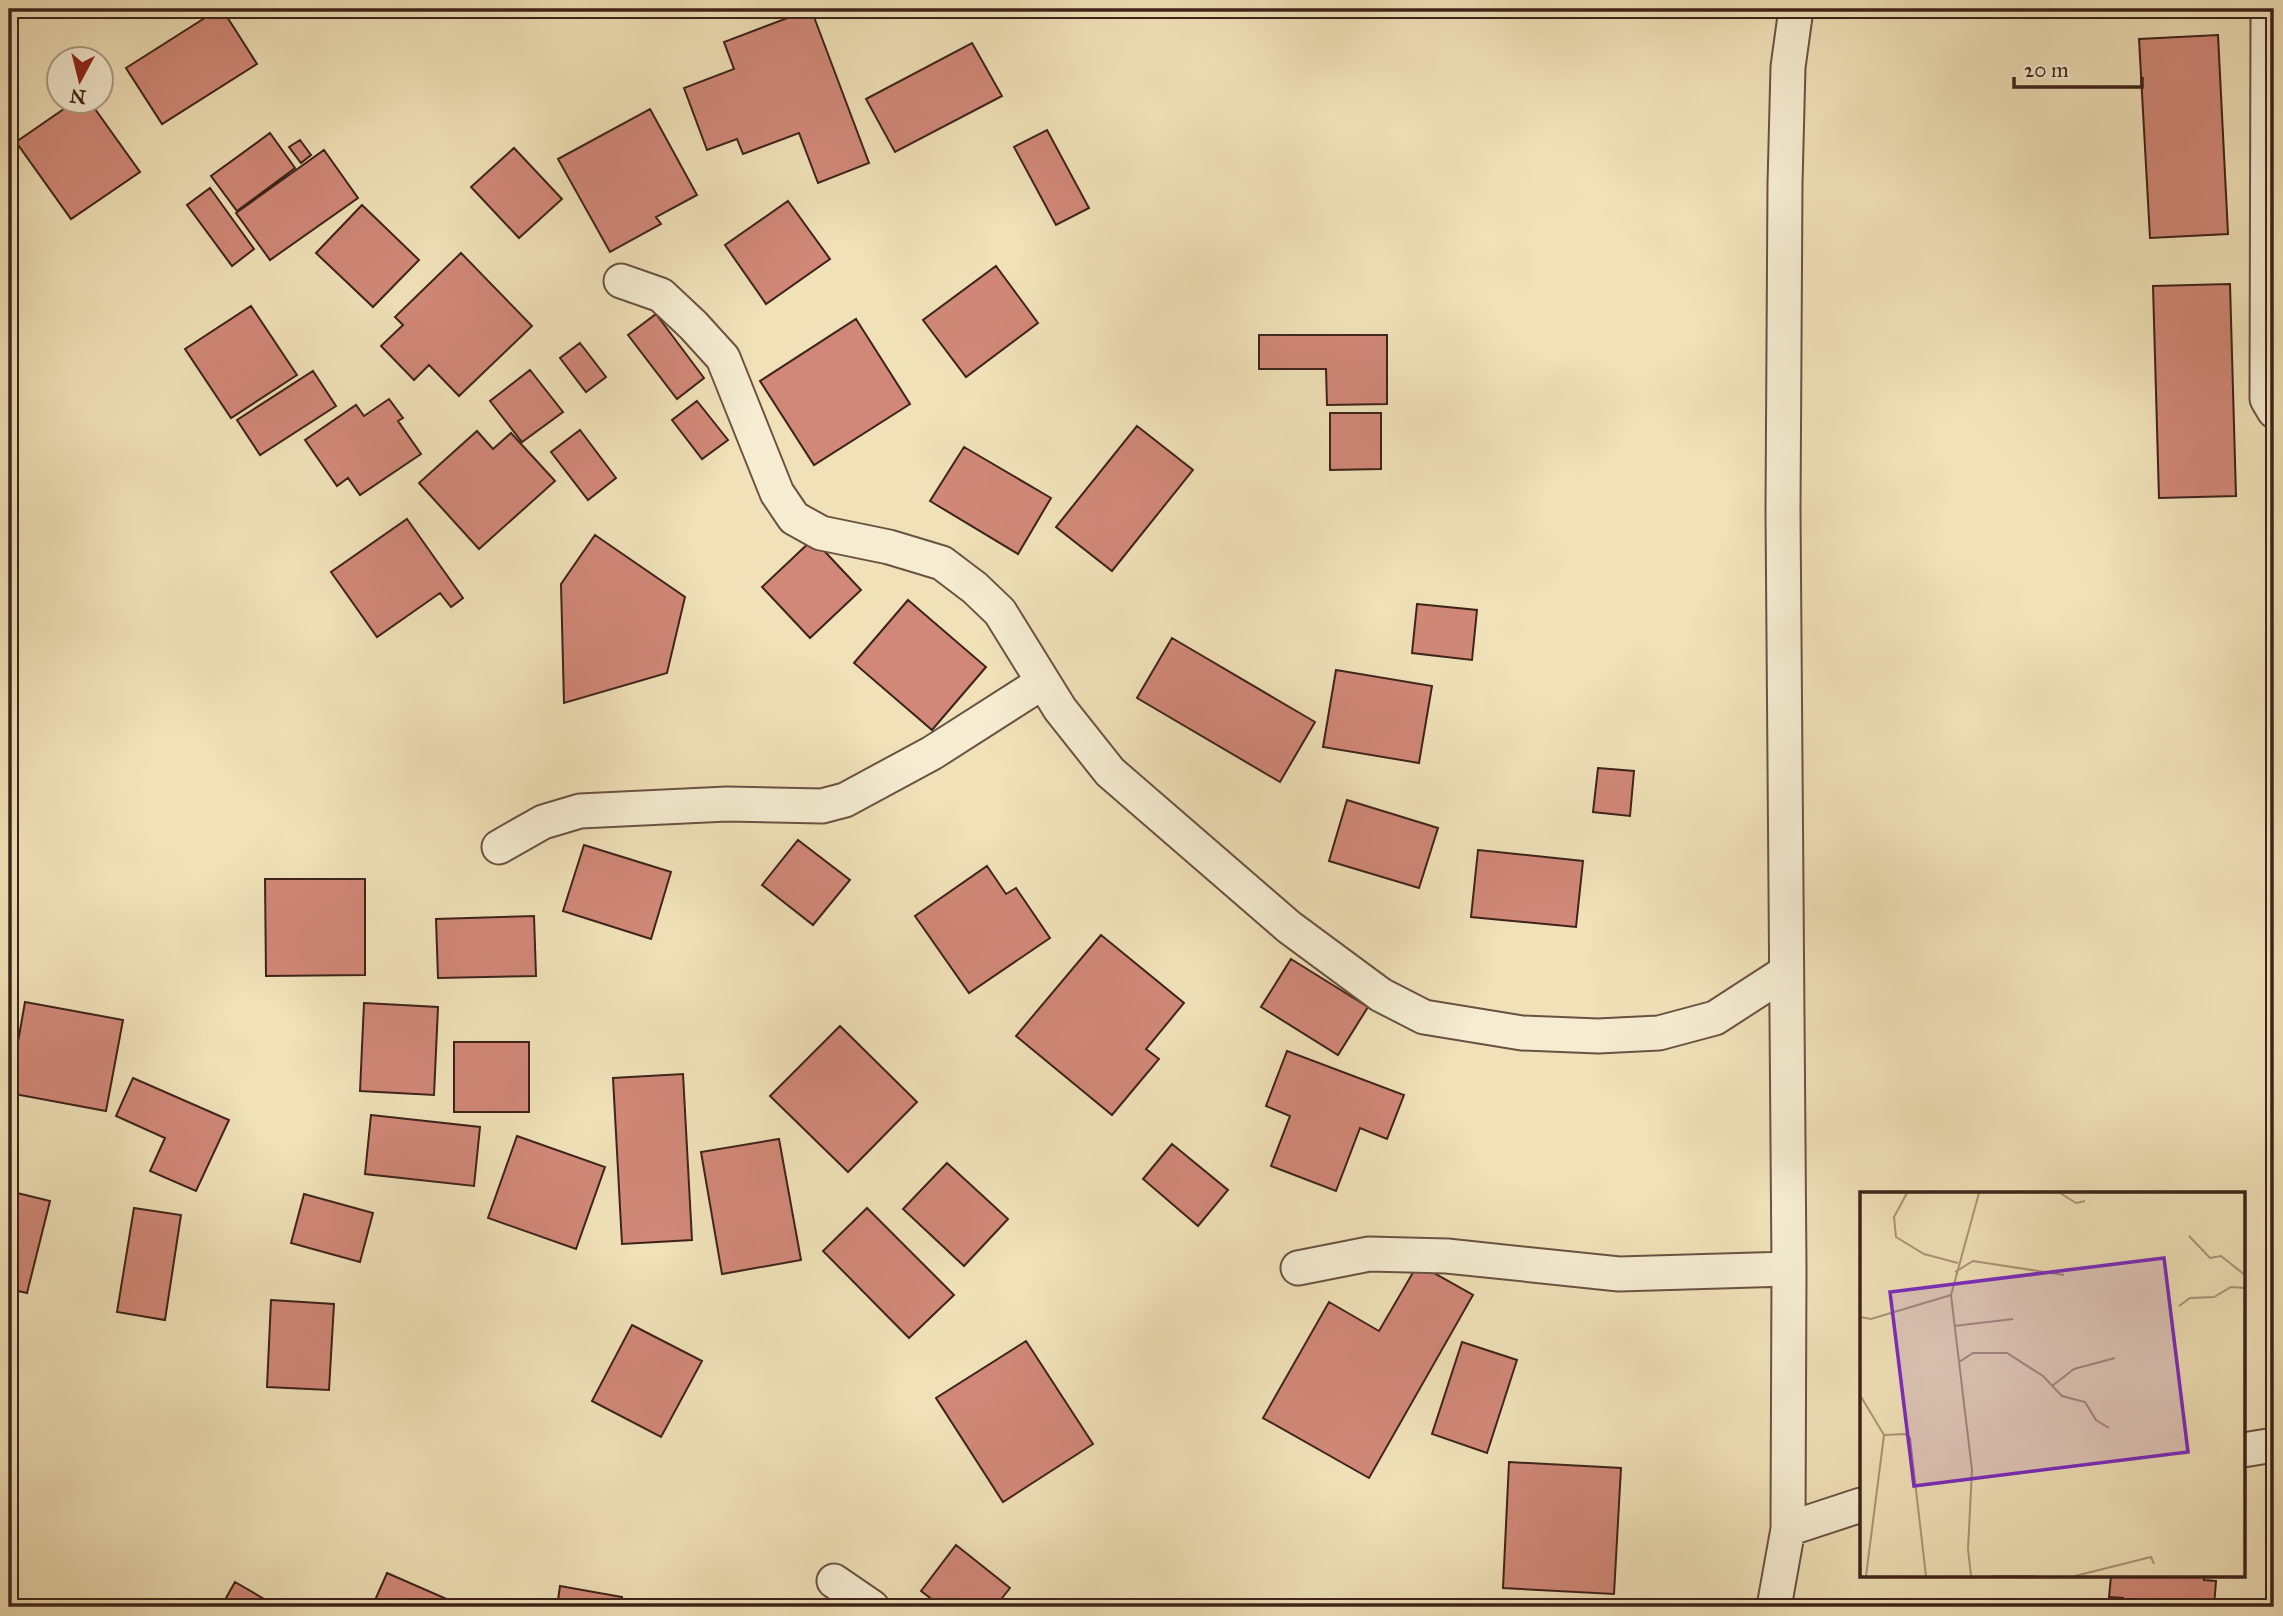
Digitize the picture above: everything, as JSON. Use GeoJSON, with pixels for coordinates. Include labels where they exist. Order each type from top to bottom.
{"type":"FeatureCollection","features":[{"type":"Feature","properties":{"kind":"street"},"geometry":{"type":"LineString","coordinates":[[1774,1607],[1788,1529],[1789,1269],[1783,511],[1788,67],[1796,9]]}},
{"type":"Feature","properties":{"kind":"street"},"geometry":{"type":"LineString","coordinates":[[2268,9],[2267,399],[2274,411]]}},
{"type":"Feature","properties":{"kind":"street"},"geometry":{"type":"LineString","coordinates":[[621,281],[661,295],[723,358],[777,493],[794,518],[821,533],[889,547],[942,563],[975,588],[1000,612],[1060,709],[1110,772],[1289,927],[1381,995],[1424,1017],[1521,1033],[1598,1036],[1658,1033],[1715,1018],[1786,972]]}},
{"type":"Feature","properties":{"kind":"street"},"geometry":{"type":"LineString","coordinates":[[499,847],[543,822],[580,811],[727,804],[822,806],[845,800],[932,753],[1043,682]]}},
{"type":"Feature","properties":{"kind":"street"},"geometry":{"type":"LineString","coordinates":[[1298,1268],[1369,1254],[1447,1256],[1619,1274],[1789,1269]]}},
{"type":"Feature","properties":{"kind":"street"},"geometry":{"type":"LineString","coordinates":[[2244,1450],[2274,1444]]}},
{"type":"Feature","properties":{"kind":"street"},"geometry":{"type":"LineString","coordinates":[[1788,1529],[1860,1505]]}},
{"type":"Feature","properties":{"kind":"street"},"geometry":{"type":"LineString","coordinates":[[834,1581],[872,1607]]}},
{"type":"Feature","properties":{"kind":"building"},"geometry":{"type":"Polygon","coordinates":[[[222,9],[257,64],[162,124],[126,68],[222,9]]]}},
{"type":"Feature","properties":{"kind":"building"},"geometry":{"type":"Polygon","coordinates":[[[811,9],[869,163],[818,183],[799,133],[743,154],[737,139],[707,150],[684,88],[734,69],[724,42],[811,9]]]}},
{"type":"Feature","properties":{"kind":"building"},"geometry":{"type":"Polygon","coordinates":[[[2218,35],[2228,234],[2150,238],[2139,39],[2218,35]]]}},
{"type":"Feature","properties":{"kind":"building"},"geometry":{"type":"Polygon","coordinates":[[[972,43],[1002,96],[895,152],[866,99],[972,43]]]}},
{"type":"Feature","properties":{"kind":"building"},"geometry":{"type":"Polygon","coordinates":[[[650,109],[697,195],[656,217],[661,224],[610,252],[558,159],[650,109]]]}},
{"type":"Feature","properties":{"kind":"building"},"geometry":{"type":"Polygon","coordinates":[[[54,116],[100,116],[140,172],[71,219],[16,142],[54,116]]]}},
{"type":"Feature","properties":{"kind":"building"},"geometry":{"type":"Polygon","coordinates":[[[1047,130],[1089,208],[1056,225],[1014,147],[1047,130]]]}},
{"type":"Feature","properties":{"kind":"building"},"geometry":{"type":"Polygon","coordinates":[[[270,133],[295,168],[237,211],[211,176],[270,133]]]}},
{"type":"Feature","properties":{"kind":"building"},"geometry":{"type":"Polygon","coordinates":[[[300,140],[311,155],[301,163],[289,147],[300,140]]]}},
{"type":"Feature","properties":{"kind":"building"},"geometry":{"type":"Polygon","coordinates":[[[514,148],[562,199],[519,238],[471,187],[514,148]]]}},
{"type":"Feature","properties":{"kind":"building"},"geometry":{"type":"Polygon","coordinates":[[[324,150],[358,198],[270,260],[236,213],[324,150]]]}},
{"type":"Feature","properties":{"kind":"building"},"geometry":{"type":"Polygon","coordinates":[[[210,188],[254,249],[232,266],[187,205],[210,188]]]}},
{"type":"Feature","properties":{"kind":"building"},"geometry":{"type":"Polygon","coordinates":[[[788,201],[830,259],[766,304],[725,245],[788,201]]]}},
{"type":"Feature","properties":{"kind":"building"},"geometry":{"type":"Polygon","coordinates":[[[362,205],[419,260],[373,307],[316,253],[362,205]]]}},
{"type":"Feature","properties":{"kind":"building"},"geometry":{"type":"Polygon","coordinates":[[[461,253],[532,326],[459,396],[429,365],[414,380],[381,346],[403,325],[395,317],[461,253]]]}},
{"type":"Feature","properties":{"kind":"building"},"geometry":{"type":"Polygon","coordinates":[[[996,266],[1038,323],[966,377],[923,320],[996,266]]]}},
{"type":"Feature","properties":{"kind":"building"},"geometry":{"type":"Polygon","coordinates":[[[2230,284],[2236,496],[2159,498],[2153,286],[2230,284]]]}},
{"type":"Feature","properties":{"kind":"building"},"geometry":{"type":"Polygon","coordinates":[[[251,306],[297,375],[231,418],[185,349],[251,306]]]}},
{"type":"Feature","properties":{"kind":"building"},"geometry":{"type":"Polygon","coordinates":[[[656,314],[704,378],[677,399],[628,335],[656,314]]]}},
{"type":"Feature","properties":{"kind":"building"},"geometry":{"type":"Polygon","coordinates":[[[856,319],[910,404],[814,465],[760,381],[856,319]]]}},
{"type":"Feature","properties":{"kind":"building"},"geometry":{"type":"Polygon","coordinates":[[[1259,335],[1387,335],[1387,404],[1327,405],[1326,369],[1259,369],[1259,335]]]}},
{"type":"Feature","properties":{"kind":"building"},"geometry":{"type":"Polygon","coordinates":[[[580,343],[606,377],[586,392],[560,358],[580,343]]]}},
{"type":"Feature","properties":{"kind":"building"},"geometry":{"type":"Polygon","coordinates":[[[530,370],[563,412],[522,442],[490,401],[530,370]]]}},
{"type":"Feature","properties":{"kind":"building"},"geometry":{"type":"Polygon","coordinates":[[[313,371],[336,406],[260,455],[237,420],[313,371]]]}},
{"type":"Feature","properties":{"kind":"building"},"geometry":{"type":"Polygon","coordinates":[[[389,399],[403,418],[398,421],[421,454],[360,495],[348,478],[337,486],[305,440],[356,405],[364,416],[389,399]]]}},
{"type":"Feature","properties":{"kind":"building"},"geometry":{"type":"Polygon","coordinates":[[[697,401],[728,440],[702,459],[672,420],[697,401]]]}},
{"type":"Feature","properties":{"kind":"building"},"geometry":{"type":"Polygon","coordinates":[[[1330,413],[1381,413],[1381,469],[1330,470],[1330,413]]]}},
{"type":"Feature","properties":{"kind":"building"},"geometry":{"type":"Polygon","coordinates":[[[1137,426],[1193,470],[1112,571],[1056,527],[1137,426]]]}},
{"type":"Feature","properties":{"kind":"building"},"geometry":{"type":"Polygon","coordinates":[[[580,430],[616,478],[588,500],[551,452],[580,430]]]}},
{"type":"Feature","properties":{"kind":"building"},"geometry":{"type":"Polygon","coordinates":[[[477,431],[493,449],[511,433],[555,481],[479,549],[419,483],[477,431]]]}},
{"type":"Feature","properties":{"kind":"building"},"geometry":{"type":"Polygon","coordinates":[[[964,447],[1051,498],[1018,554],[930,501],[964,447]]]}},
{"type":"Feature","properties":{"kind":"building"},"geometry":{"type":"Polygon","coordinates":[[[407,519],[463,598],[451,607],[440,593],[377,637],[331,572],[407,519]]]}},
{"type":"Feature","properties":{"kind":"building"},"geometry":{"type":"Polygon","coordinates":[[[595,535],[685,597],[667,673],[564,703],[561,584],[595,535]]]}},
{"type":"Feature","properties":{"kind":"building"},"geometry":{"type":"Polygon","coordinates":[[[813,539],[861,590],[810,638],[762,587],[813,539]]]}},
{"type":"Feature","properties":{"kind":"building"},"geometry":{"type":"Polygon","coordinates":[[[908,600],[986,667],[932,730],[854,663],[908,600]]]}},
{"type":"Feature","properties":{"kind":"building"},"geometry":{"type":"Polygon","coordinates":[[[1417,604],[1477,610],[1472,660],[1412,653],[1417,604]]]}},
{"type":"Feature","properties":{"kind":"building"},"geometry":{"type":"Polygon","coordinates":[[[1172,638],[1315,722],[1280,782],[1137,698],[1172,638]]]}},
{"type":"Feature","properties":{"kind":"building"},"geometry":{"type":"Polygon","coordinates":[[[1336,670],[1432,686],[1419,763],[1323,747],[1336,670]]]}},
{"type":"Feature","properties":{"kind":"building"},"geometry":{"type":"Polygon","coordinates":[[[1598,768],[1634,771],[1630,816],[1593,812],[1598,768]]]}},
{"type":"Feature","properties":{"kind":"building"},"geometry":{"type":"Polygon","coordinates":[[[1347,800],[1438,828],[1419,888],[1329,861],[1347,800]]]}},
{"type":"Feature","properties":{"kind":"building"},"geometry":{"type":"Polygon","coordinates":[[[798,840],[850,880],[813,925],[762,885],[798,840]]]}},
{"type":"Feature","properties":{"kind":"building"},"geometry":{"type":"Polygon","coordinates":[[[584,845],[671,872],[651,939],[563,911],[584,845]]]}},
{"type":"Feature","properties":{"kind":"building"},"geometry":{"type":"Polygon","coordinates":[[[1478,850],[1583,861],[1576,927],[1471,917],[1478,850]]]}},
{"type":"Feature","properties":{"kind":"building"},"geometry":{"type":"Polygon","coordinates":[[[987,866],[1006,894],[1016,888],[1050,938],[969,993],[915,916],[987,866]]]}},
{"type":"Feature","properties":{"kind":"building"},"geometry":{"type":"Polygon","coordinates":[[[265,879],[365,879],[365,975],[266,976],[265,879]]]}},
{"type":"Feature","properties":{"kind":"building"},"geometry":{"type":"Polygon","coordinates":[[[534,916],[536,976],[438,978],[436,919],[534,916]]]}},
{"type":"Feature","properties":{"kind":"building"},"geometry":{"type":"Polygon","coordinates":[[[1101,935],[1184,1003],[1146,1049],[1159,1059],[1112,1115],[1016,1036],[1101,935]]]}},
{"type":"Feature","properties":{"kind":"building"},"geometry":{"type":"Polygon","coordinates":[[[1291,959],[1368,1007],[1338,1055],[1261,1007],[1291,959]]]}},
{"type":"Feature","properties":{"kind":"building"},"geometry":{"type":"Polygon","coordinates":[[[25,1002],[123,1020],[106,1111],[9,1093],[25,1002]]]}},
{"type":"Feature","properties":{"kind":"building"},"geometry":{"type":"Polygon","coordinates":[[[364,1003],[438,1007],[434,1095],[360,1091],[364,1003]]]}},
{"type":"Feature","properties":{"kind":"building"},"geometry":{"type":"Polygon","coordinates":[[[840,1026],[917,1102],[848,1172],[770,1096],[840,1026]]]}},
{"type":"Feature","properties":{"kind":"building"},"geometry":{"type":"Polygon","coordinates":[[[454,1042],[529,1042],[529,1112],[454,1112],[454,1042]]]}},
{"type":"Feature","properties":{"kind":"building"},"geometry":{"type":"Polygon","coordinates":[[[1287,1051],[1404,1095],[1387,1139],[1360,1128],[1336,1191],[1271,1166],[1290,1116],[1266,1106],[1287,1051]]]}},
{"type":"Feature","properties":{"kind":"building"},"geometry":{"type":"Polygon","coordinates":[[[683,1074],[692,1240],[622,1244],[613,1078],[683,1074]]]}},
{"type":"Feature","properties":{"kind":"building"},"geometry":{"type":"Polygon","coordinates":[[[133,1078],[229,1120],[196,1191],[150,1171],[165,1138],[116,1116],[133,1078]]]}},
{"type":"Feature","properties":{"kind":"building"},"geometry":{"type":"Polygon","coordinates":[[[371,1115],[480,1127],[474,1186],[365,1174],[371,1115]]]}},
{"type":"Feature","properties":{"kind":"building"},"geometry":{"type":"Polygon","coordinates":[[[517,1136],[605,1167],[576,1249],[488,1218],[517,1136]]]}},
{"type":"Feature","properties":{"kind":"building"},"geometry":{"type":"Polygon","coordinates":[[[779,1139],[801,1260],[722,1274],[701,1152],[779,1139]]]}},
{"type":"Feature","properties":{"kind":"building"},"geometry":{"type":"Polygon","coordinates":[[[1172,1144],[1228,1190],[1198,1226],[1143,1179],[1172,1144]]]}},
{"type":"Feature","properties":{"kind":"building"},"geometry":{"type":"Polygon","coordinates":[[[947,1163],[1008,1219],[964,1266],[903,1209],[947,1163]]]}},
{"type":"Feature","properties":{"kind":"building"},"geometry":{"type":"Polygon","coordinates":[[[9,1191],[50,1201],[27,1293],[9,1289],[9,1191]]]}},
{"type":"Feature","properties":{"kind":"building"},"geometry":{"type":"Polygon","coordinates":[[[304,1194],[373,1213],[360,1262],[291,1243],[304,1194]]]}},
{"type":"Feature","properties":{"kind":"building"},"geometry":{"type":"Polygon","coordinates":[[[134,1208],[181,1215],[165,1320],[117,1312],[134,1208]]]}},
{"type":"Feature","properties":{"kind":"building"},"geometry":{"type":"Polygon","coordinates":[[[867,1208],[954,1295],[909,1338],[823,1251],[867,1208]]]}},
{"type":"Feature","properties":{"kind":"building"},"geometry":{"type":"Polygon","coordinates":[[[1418,1264],[1473,1295],[1369,1478],[1263,1418],[1329,1302],[1379,1331],[1418,1264]]]}},
{"type":"Feature","properties":{"kind":"building"},"geometry":{"type":"Polygon","coordinates":[[[271,1300],[334,1304],[329,1390],[267,1387],[271,1300]]]}},
{"type":"Feature","properties":{"kind":"building"},"geometry":{"type":"Polygon","coordinates":[[[632,1325],[702,1361],[661,1437],[592,1401],[632,1325]]]}},
{"type":"Feature","properties":{"kind":"building"},"geometry":{"type":"Polygon","coordinates":[[[1026,1341],[1093,1444],[1003,1502],[936,1398],[1026,1341]]]}},
{"type":"Feature","properties":{"kind":"building"},"geometry":{"type":"Polygon","coordinates":[[[1462,1342],[1517,1360],[1487,1453],[1432,1434],[1462,1342]]]}},
{"type":"Feature","properties":{"kind":"building"},"geometry":{"type":"Polygon","coordinates":[[[1509,1462],[1621,1468],[1614,1594],[1503,1588],[1509,1462]]]}},
{"type":"Feature","properties":{"kind":"building"},"geometry":{"type":"Polygon","coordinates":[[[956,1545],[1010,1588],[995,1607],[942,1607],[921,1591],[956,1545]]]}},
{"type":"Feature","properties":{"kind":"building"},"geometry":{"type":"Polygon","coordinates":[[[387,1573],[449,1600],[446,1607],[372,1607],[387,1573]]]}},
{"type":"Feature","properties":{"kind":"building"},"geometry":{"type":"Polygon","coordinates":[[[2111,1578],[2204,1578],[2216,1581],[2214,1607],[2122,1607],[2123,1598],[2109,1597],[2111,1578]]]}},
{"type":"Feature","properties":{"kind":"building"},"geometry":{"type":"Polygon","coordinates":[[[235,1582],[278,1607],[221,1607],[235,1582]]]}},
{"type":"Feature","properties":{"kind":"building"},"geometry":{"type":"Polygon","coordinates":[[[560,1586],[622,1597],[620,1607],[557,1607],[560,1586]]]}}]}
